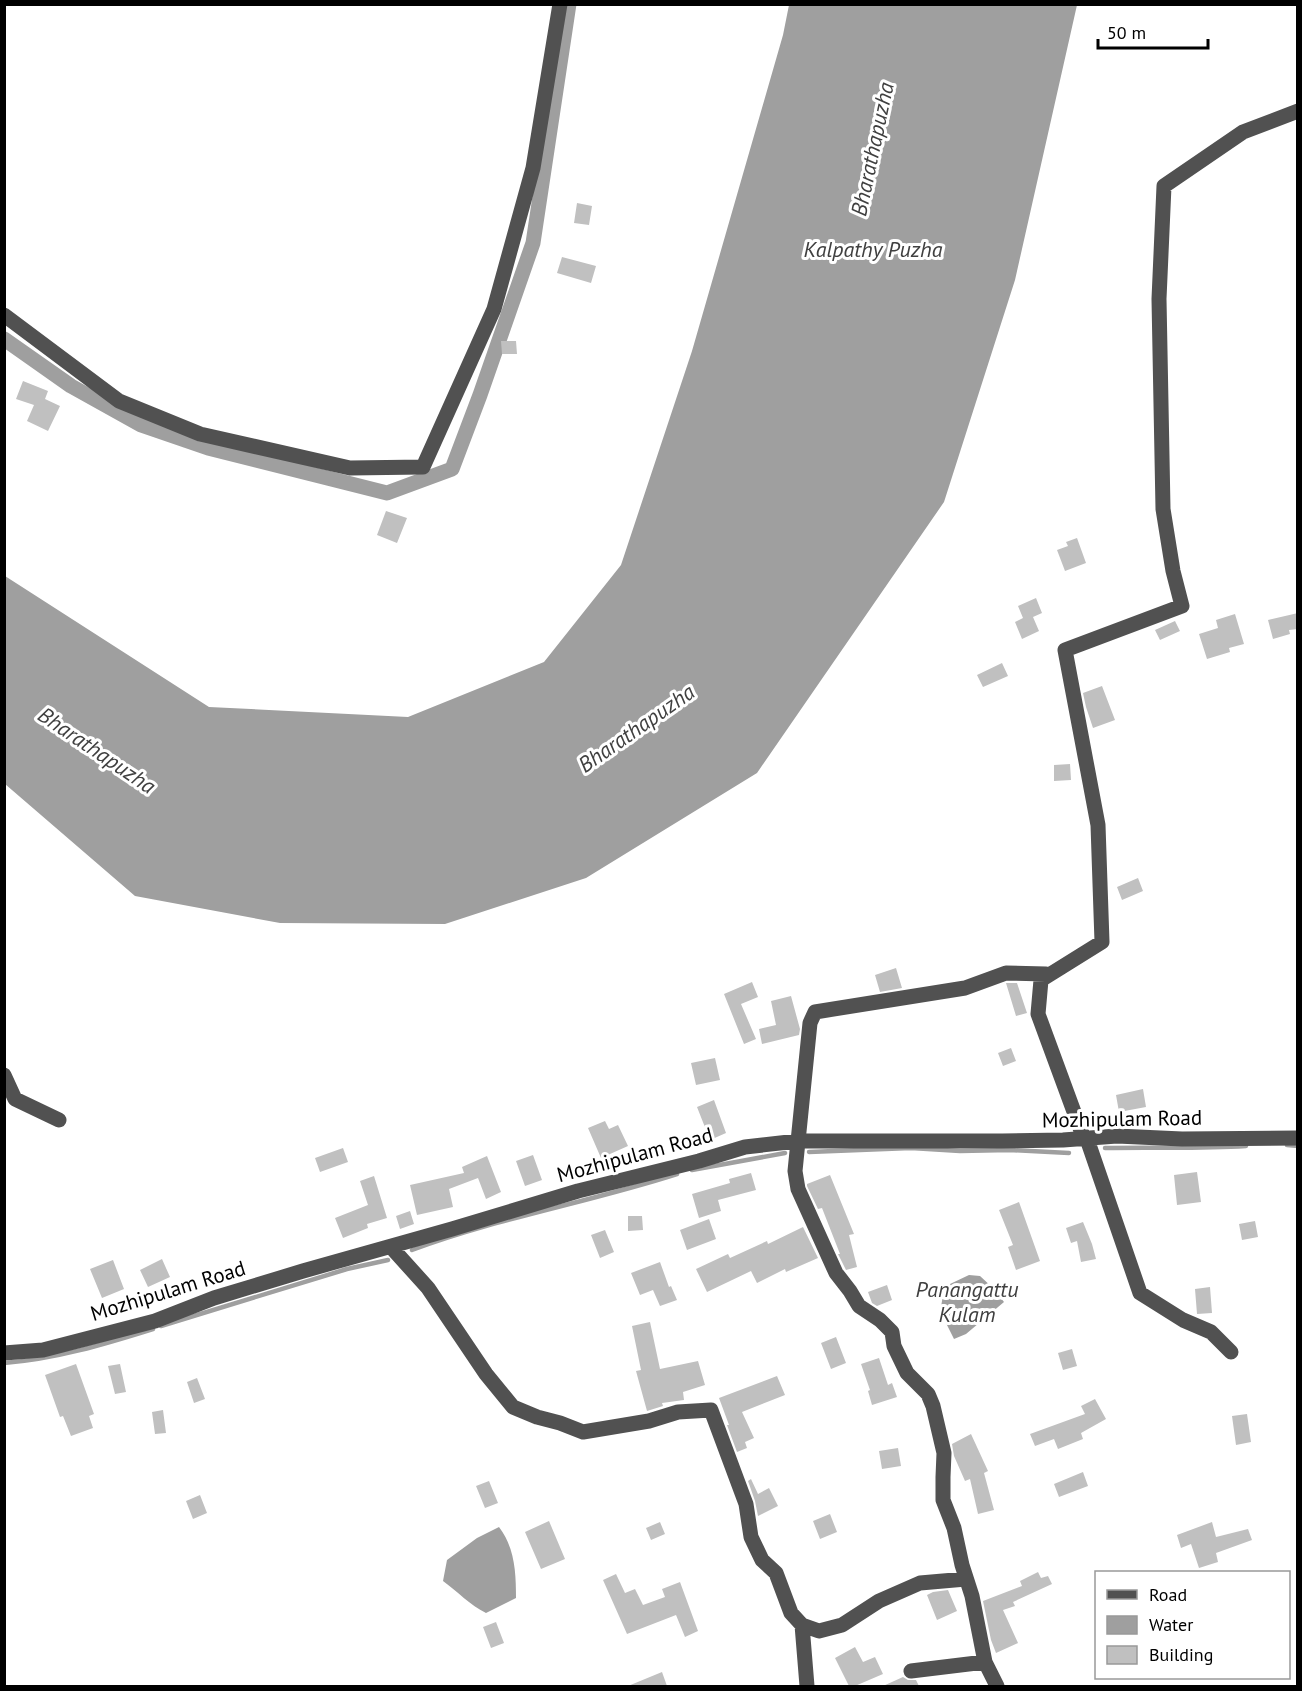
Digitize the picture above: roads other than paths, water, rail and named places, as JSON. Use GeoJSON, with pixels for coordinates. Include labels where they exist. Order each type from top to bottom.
{"type":"FeatureCollection","features":[{"type":"Feature","properties":{"kind":"street"},"geometry":{"type":"LineString","coordinates":[[4,315],[119,401],[200,434],[350,468],[423,467],[494,309],[533,168],[560,4]]}},
{"type":"Feature","properties":{"kind":"street"},"geometry":{"type":"LineString","coordinates":[[1041,980],[1102,942],[1098,825],[1065,650],[1182,606],[1173,571],[1163,509],[1160,299],[1164,186],[1242,132],[1298,111]]}},
{"type":"Feature","properties":{"kind":"street"},"geometry":{"type":"LineString","coordinates":[[997,1686],[985,1662],[972,1596],[954,1528],[943,1500],[944,1453],[933,1406],[928,1394],[907,1373],[894,1346],[892,1332],[880,1320],[859,1306],[836,1273],[798,1189],[795,1171],[810,1023],[815,1012],[965,988],[1006,973],[1046,974],[1041,980],[1038,1014],[1084,1138],[1087,1139],[1140,1293],[1183,1320],[1211,1332],[1231,1353]]}},
{"type":"Feature","properties":{"kind":"street"},"geometry":{"type":"LineString","coordinates":[[4,1076],[15,1099],[59,1120]]}},
{"type":"Feature","properties":{"kind":"street","name":"Mozhipulam Road"},"geometry":{"type":"LineString","coordinates":[[4,1353],[43,1350],[156,1321],[214,1298],[303,1271],[578,1191],[699,1161],[745,1147],[798,1141],[1002,1141],[1117,1136],[1182,1139],[1298,1137]]}},
{"type":"Feature","properties":{"kind":"street"},"geometry":{"type":"LineString","coordinates":[[391,1246],[428,1288],[486,1374],[513,1407],[583,1432],[649,1421],[678,1412],[711,1410],[746,1504],[751,1537],[762,1560],[776,1573],[791,1614],[802,1625],[819,1631],[842,1625],[879,1601],[920,1583],[966,1579]]}},
{"type":"Feature","properties":{"kind":"street"},"geometry":{"type":"LineString","coordinates":[[802,1625],[807,1686]]}},
{"type":"Feature","properties":{"kind":"street"},"geometry":{"type":"LineString","coordinates":[[911,1671],[985,1662]]}},
{"type":"Feature","properties":{"kind":"water","name":"Kalpathy Puzha"},"geometry":{"type":"Polygon","coordinates":[[[789,5],[1077,5],[1015,280],[944,502],[757,773],[586,878],[445,924],[280,923],[135,896],[5,784],[5,576],[209,707],[408,717],[544,662],[621,565],[692,351],[783,35],[789,5]]]}},
{"type":"Feature","properties":{"kind":"water","name":"Panangattu Kulam"},"geometry":{"type":"Polygon","coordinates":[[[969,1275],[980,1276],[1004,1302],[966,1334],[954,1339],[941,1307],[943,1295],[950,1284],[969,1275]]]}},
{"type":"Feature","properties":{"kind":"water"},"geometry":{"type":"Polygon","coordinates":[[[499,1527],[511,1552],[515,1570],[516,1598],[486,1613],[443,1581],[447,1560],[477,1538],[499,1527]]]}},
{"type":"Feature","properties":{"kind":"waterway"},"geometry":{"type":"LineString","coordinates":[[4,339],[71,386],[141,425],[208,448],[387,493],[452,469],[533,243],[569,4]]}},
{"type":"Feature","properties":{"kind":"waterway"},"geometry":{"type":"LineString","coordinates":[[1287,1145],[1298,1146]]}},
{"type":"Feature","properties":{"kind":"waterway"},"geometry":{"type":"LineString","coordinates":[[1105,1148],[1246,1146]]}},
{"type":"Feature","properties":{"kind":"waterway"},"geometry":{"type":"LineString","coordinates":[[809,1152],[911,1148],[1069,1153]]}},
{"type":"Feature","properties":{"kind":"waterway"},"geometry":{"type":"LineString","coordinates":[[692,1170],[785,1153]]}},
{"type":"Feature","properties":{"kind":"waterway"},"geometry":{"type":"LineString","coordinates":[[412,1250],[511,1219],[677,1174]]}},
{"type":"Feature","properties":{"kind":"waterway"},"geometry":{"type":"LineString","coordinates":[[161,1326],[347,1269],[388,1260]]}},
{"type":"Feature","properties":{"kind":"waterway"},"geometry":{"type":"LineString","coordinates":[[4,1363],[61,1354],[153,1329]]}},
{"type":"Feature","properties":{"kind":"water label","name":"Bharathapuzha"},"geometry":{"type":"Point","coordinates":[872,149]}},
{"type":"Feature","properties":{"kind":"water label","name":"Bharathapuzha"},"geometry":{"type":"Point","coordinates":[636,728]}},
{"type":"Feature","properties":{"kind":"water label","name":"Bharathapuzha"},"geometry":{"type":"Point","coordinates":[97,750]}}]}
